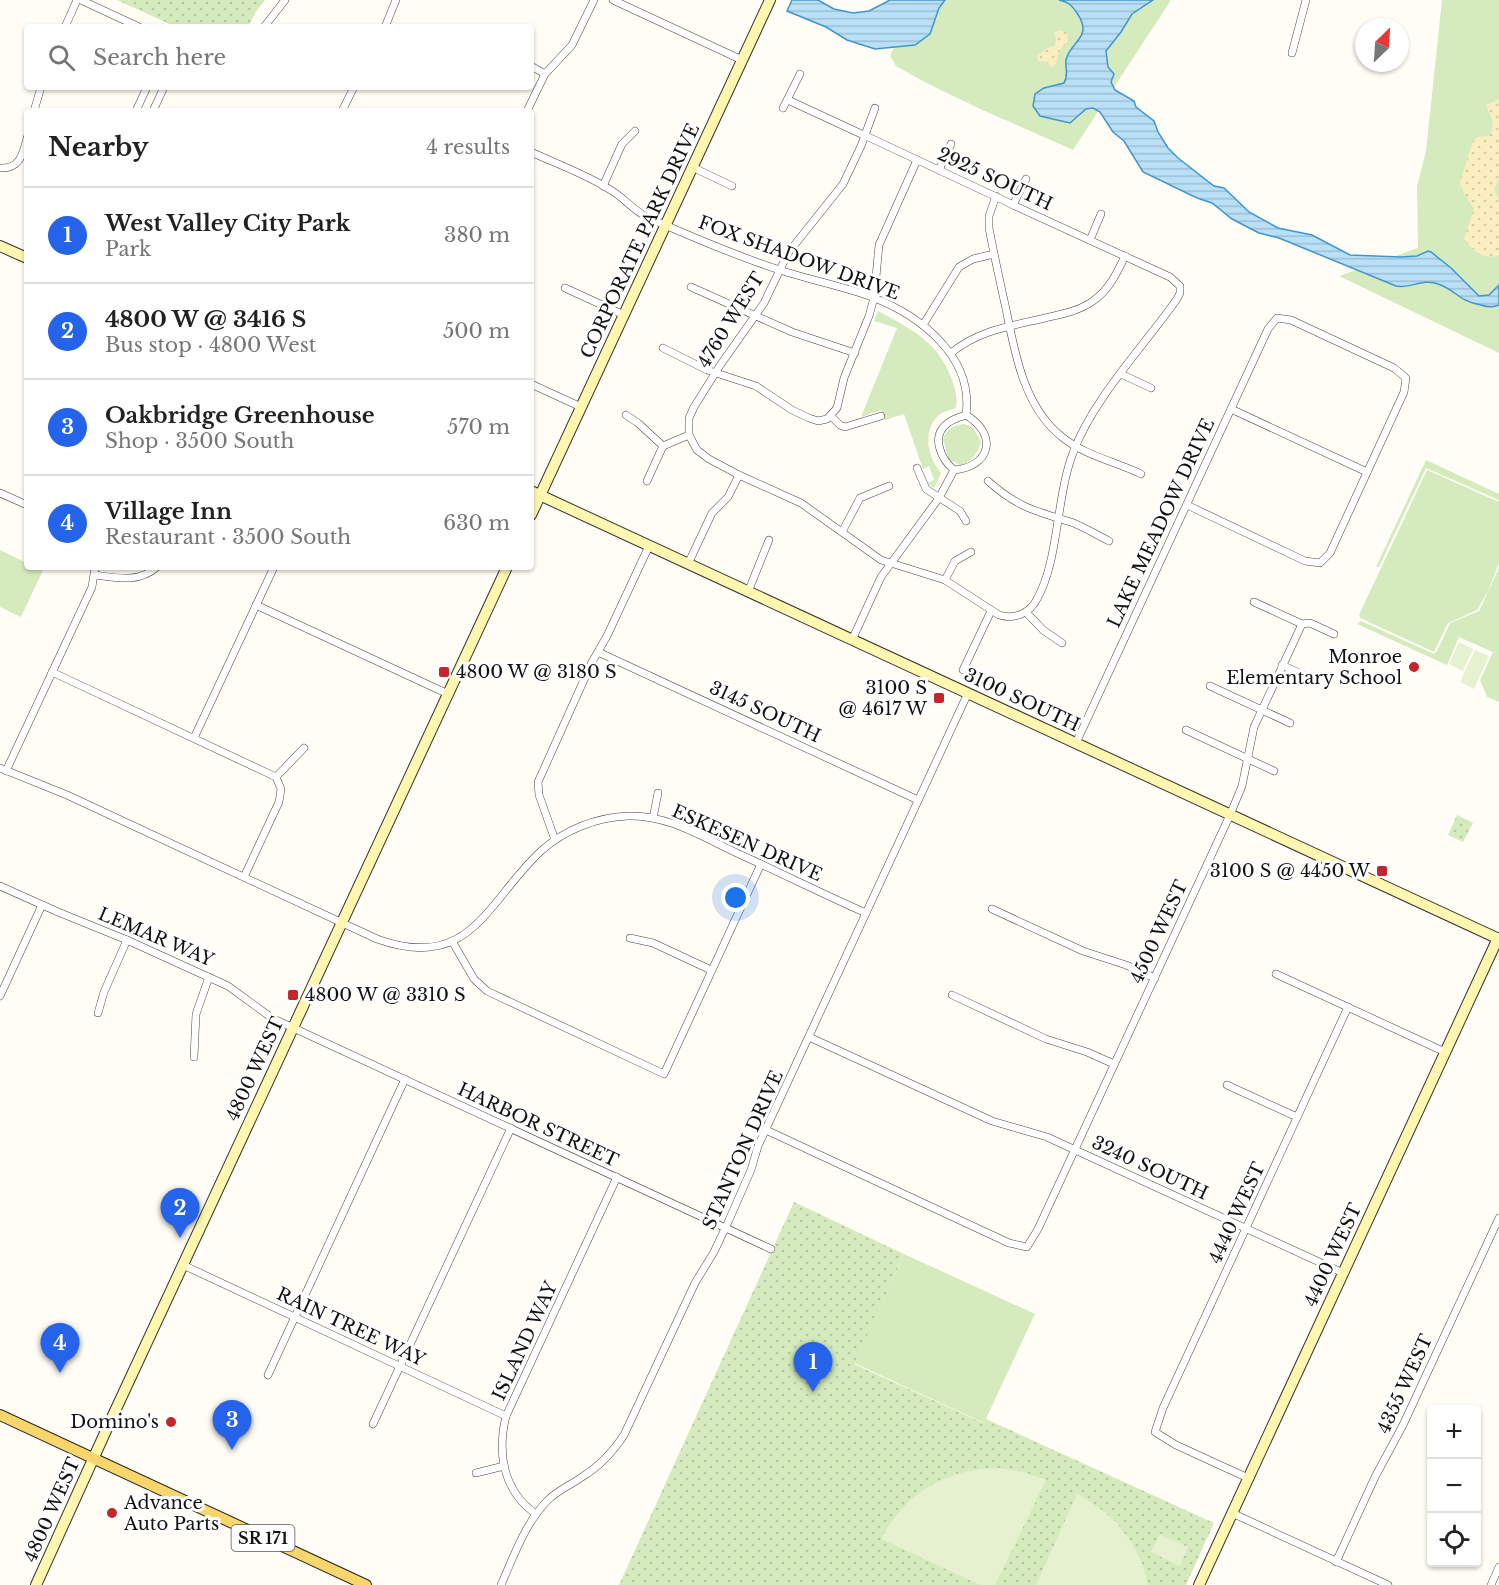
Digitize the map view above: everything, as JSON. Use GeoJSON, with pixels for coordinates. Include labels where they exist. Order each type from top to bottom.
{"type":"FeatureCollection","features":[{"type":"Feature","properties":{"kind":"main road","name":"CORPORATE PARK DRIVE"},"geometry":{"type":"LineString","coordinates":[[536,494],[581,407],[770,0]]}},
{"type":"Feature","properties":{"kind":"main road"},"geometry":{"type":"LineString","coordinates":[[0,246],[24,257]]}},
{"type":"Feature","properties":{"kind":"main road","name":"3100 SOUTH"},"geometry":{"type":"LineString","coordinates":[[536,494],[1498,939]]}},
{"type":"Feature","properties":{"kind":"main road","name":"4800 WEST"},"geometry":{"type":"LineString","coordinates":[[36,1585],[506,570]]}},
{"type":"Feature","properties":{"kind":"main road","name":"4400 WEST"},"geometry":{"type":"LineString","coordinates":[[1199,1585],[1498,939]]}},
{"type":"Feature","properties":{"kind":"main road","name":"SR 171"},"geometry":{"type":"LineString","coordinates":[[0,1415],[366,1585]]}},
{"type":"Feature","properties":{"kind":"street"},"geometry":{"type":"LineString","coordinates":[[66,24],[79,0],[132,24]]}},
{"type":"Feature","properties":{"kind":"street"},"geometry":{"type":"LineString","coordinates":[[266,24],[285,0]]}},
{"type":"Feature","properties":{"kind":"street"},"geometry":{"type":"LineString","coordinates":[[386,24],[396,0]]}},
{"type":"Feature","properties":{"kind":"street"},"geometry":{"type":"LineString","coordinates":[[528,108],[545,74],[572,45],[594,0]]}},
{"type":"Feature","properties":{"kind":"street"},"geometry":{"type":"LineString","coordinates":[[613,0],[742,60]]}},
{"type":"Feature","properties":{"kind":"street"},"geometry":{"type":"LineString","coordinates":[[1292,53],[1306,0]]}},
{"type":"Feature","properties":{"kind":"street"},"geometry":{"type":"LineString","coordinates":[[534,68],[545,74]]}},
{"type":"Feature","properties":{"kind":"street"},"geometry":{"type":"LineString","coordinates":[[783,108],[800,74]]}},
{"type":"Feature","properties":{"kind":"street"},"geometry":{"type":"LineString","coordinates":[[35,108],[40,90]]}},
{"type":"Feature","properties":{"kind":"street"},"geometry":{"type":"LineString","coordinates":[[137,108],[146,90]]}},
{"type":"Feature","properties":{"kind":"street"},"geometry":{"type":"LineString","coordinates":[[154,108],[163,90]]}},
{"type":"Feature","properties":{"kind":"street"},"geometry":{"type":"LineString","coordinates":[[344,108],[352,90]]}},
{"type":"Feature","properties":{"kind":"street","name":"2925 SOUTH"},"geometry":{"type":"LineString","coordinates":[[788,100],[1174,280],[1179,286],[1180,293],[1121,374]]}},
{"type":"Feature","properties":{"kind":"street","name":"4760 WEST"},"geometry":{"type":"LineString","coordinates":[[689,435],[689,418],[715,373],[768,296],[791,248],[843,184],[861,146],[875,108]]}},
{"type":"Feature","properties":{"kind":"street"},"geometry":{"type":"LineString","coordinates":[[603,186],[622,144],[635,131]]}},
{"type":"Feature","properties":{"kind":"street"},"geometry":{"type":"LineString","coordinates":[[939,170],[951,144]]}},
{"type":"Feature","properties":{"kind":"street"},"geometry":{"type":"LineString","coordinates":[[0,168],[12,166],[22,157],[24,149]]}},
{"type":"Feature","properties":{"kind":"street","name":"FOX SHADOW DRIVE"},"geometry":{"type":"LineString","coordinates":[[534,153],[603,186],[614,192],[634,210],[666,224],[780,270],[874,298],[900,310],[923,325],[951,353],[964,382],[967,398],[966,415]]}},
{"type":"Feature","properties":{"kind":"street"},"geometry":{"type":"LineString","coordinates":[[663,348],[715,373],[756,386],[808,418],[823,420],[831,416],[837,408],[844,378],[867,324],[874,298],[879,245],[918,160]]}},
{"type":"Feature","properties":{"kind":"street"},"geometry":{"type":"LineString","coordinates":[[692,167],[732,186]]}},
{"type":"Feature","properties":{"kind":"street"},"geometry":{"type":"LineString","coordinates":[[1014,204],[1026,179]]}},
{"type":"Feature","properties":{"kind":"street"},"geometry":{"type":"LineString","coordinates":[[996,196],[988,220],[994,254],[1019,365],[1033,400],[1055,431],[1076,446],[1141,474]]}},
{"type":"Feature","properties":{"kind":"street"},"geometry":{"type":"LineString","coordinates":[[1090,240],[1101,214]]}},
{"type":"Feature","properties":{"kind":"street"},"geometry":{"type":"LineString","coordinates":[[923,325],[959,267],[973,259],[994,254]]}},
{"type":"Feature","properties":{"kind":"street"},"geometry":{"type":"LineString","coordinates":[[951,353],[979,334],[1065,314],[1086,305],[1100,296],[1111,283],[1125,256]]}},
{"type":"Feature","properties":{"kind":"street"},"geometry":{"type":"LineString","coordinates":[[691,287],[799,334],[855,353]]}},
{"type":"Feature","properties":{"kind":"street"},"geometry":{"type":"LineString","coordinates":[[565,288],[624,315]]}},
{"type":"Feature","properties":{"kind":"street","name":"LAKE MEADOW DRIVE"},"geometry":{"type":"LineString","coordinates":[[1076,743],[1268,329],[1277,318],[1292,320],[1394,368],[1406,378],[1404,392],[1366,472]]}},
{"type":"Feature","properties":{"kind":"street"},"geometry":{"type":"LineString","coordinates":[[647,481],[663,446],[689,435],[701,454],[739,475],[801,503],[881,560],[945,580],[991,610],[1008,617],[1026,612],[1036,602],[1044,583],[1065,482],[1076,446],[1092,415],[1121,374],[1151,388]]}},
{"type":"Feature","properties":{"kind":"street"},"geometry":{"type":"LineString","coordinates":[[534,385],[581,407]]}},
{"type":"Feature","properties":{"kind":"street"},"geometry":{"type":"LineString","coordinates":[[1186,505],[1305,561],[1320,563],[1329,553],[1366,472],[1231,409]]}},
{"type":"Feature","properties":{"kind":"street"},"geometry":{"type":"LineString","coordinates":[[626,415],[663,446]]}},
{"type":"Feature","properties":{"kind":"street"},"geometry":{"type":"LineString","coordinates":[[966,415],[982,428],[987,437],[986,447],[981,457],[973,465],[962,470],[954,470],[941,454],[940,434],[948,423],[966,415]]}},
{"type":"Feature","properties":{"kind":"street"},"geometry":{"type":"LineString","coordinates":[[831,416],[840,425],[849,427],[881,416]]}},
{"type":"Feature","properties":{"kind":"street"},"geometry":{"type":"LineString","coordinates":[[916,468],[924,486],[960,511],[966,521]]}},
{"type":"Feature","properties":{"kind":"street"},"geometry":{"type":"LineString","coordinates":[[852,640],[875,589],[891,563],[939,498],[954,470]]}},
{"type":"Feature","properties":{"kind":"street"},"geometry":{"type":"LineString","coordinates":[[688,564],[712,513],[728,497],[739,475]]}},
{"type":"Feature","properties":{"kind":"street"},"geometry":{"type":"LineString","coordinates":[[988,481],[1020,505],[1081,526],[1109,541]]}},
{"type":"Feature","properties":{"kind":"street"},"geometry":{"type":"LineString","coordinates":[[842,532],[860,498],[889,486]]}},
{"type":"Feature","properties":{"kind":"street"},"geometry":{"type":"LineString","coordinates":[[0,493],[24,504]]}},
{"type":"Feature","properties":{"kind":"street"},"geometry":{"type":"LineString","coordinates":[[748,591],[769,540]]}},
{"type":"Feature","properties":{"kind":"street"},"geometry":{"type":"LineString","coordinates":[[555,840],[539,795],[538,782],[649,546]]}},
{"type":"Feature","properties":{"kind":"street"},"geometry":{"type":"LineString","coordinates":[[945,580],[955,561],[971,552]]}},
{"type":"Feature","properties":{"kind":"street"},"geometry":{"type":"LineString","coordinates":[[3,769],[52,672],[95,571],[132,579],[154,570]]}},
{"type":"Feature","properties":{"kind":"street"},"geometry":{"type":"LineString","coordinates":[[195,738],[273,570]]}},
{"type":"Feature","properties":{"kind":"street"},"geometry":{"type":"LineString","coordinates":[[1254,602],[1302,624],[1310,623],[1334,634]]}},
{"type":"Feature","properties":{"kind":"street"},"geometry":{"type":"LineString","coordinates":[[256,605],[448,694]]}},
{"type":"Feature","properties":{"kind":"street"},"geometry":{"type":"LineString","coordinates":[[963,670],[991,610]]}},
{"type":"Feature","properties":{"kind":"street"},"geometry":{"type":"LineString","coordinates":[[1026,612],[1043,630],[1062,643]]}},
{"type":"Feature","properties":{"kind":"street","name":"4500 WEST"},"geometry":{"type":"LineString","coordinates":[[766,1131],[1009,1243],[1027,1247],[1076,1150],[1230,815],[1242,786],[1254,727],[1302,624]]}},
{"type":"Feature","properties":{"kind":"street","name":"3145 SOUTH"},"geometry":{"type":"LineString","coordinates":[[598,652],[918,800]]}},
{"type":"Feature","properties":{"kind":"street"},"geometry":{"type":"LineString","coordinates":[[1282,665],[1312,679]]}},
{"type":"Feature","properties":{"kind":"street"},"geometry":{"type":"LineString","coordinates":[[52,672],[276,777],[281,789],[279,802],[244,877]]}},
{"type":"Feature","properties":{"kind":"street"},"geometry":{"type":"LineString","coordinates":[[1210,686],[1290,723]]}},
{"type":"Feature","properties":{"kind":"street","name":"STANTON DRIVE"},"geometry":{"type":"LineString","coordinates":[[501,1585],[536,1514],[554,1495],[599,1465],[619,1443],[692,1289],[725,1228],[752,1170],[758,1146],[968,693]]}},
{"type":"Feature","properties":{"kind":"street"},"geometry":{"type":"LineString","coordinates":[[1186,730],[1274,771]]}},
{"type":"Feature","properties":{"kind":"street"},"geometry":{"type":"LineString","coordinates":[[276,777],[304,748]]}},
{"type":"Feature","properties":{"kind":"street","name":"ESKESEN DRIVE"},"geometry":{"type":"LineString","coordinates":[[3,769],[67,795],[377,939],[397,945],[420,948],[452,940],[472,930],[534,859],[555,840],[584,825],[606,818],[630,816],[653,818],[691,831],[866,913]]}},
{"type":"Feature","properties":{"kind":"street"},"geometry":{"type":"LineString","coordinates":[[653,818],[658,793]]}},
{"type":"Feature","properties":{"kind":"street"},"geometry":{"type":"LineString","coordinates":[[452,940],[474,979],[487,991],[664,1074],[761,864]]}},
{"type":"Feature","properties":{"kind":"street","name":"LEMAR WAY"},"geometry":{"type":"LineString","coordinates":[[0,886],[209,977],[237,991],[273,1018],[293,1027]]}},
{"type":"Feature","properties":{"kind":"street"},"geometry":{"type":"LineString","coordinates":[[0,996],[42,905]]}},
{"type":"Feature","properties":{"kind":"street"},"geometry":{"type":"LineString","coordinates":[[992,909],[1083,951],[1126,965],[1155,978]]}},
{"type":"Feature","properties":{"kind":"street"},"geometry":{"type":"LineString","coordinates":[[630,938],[653,943],[711,970]]}},
{"type":"Feature","properties":{"kind":"street"},"geometry":{"type":"LineString","coordinates":[[98,1013],[104,992],[127,940]]}},
{"type":"Feature","properties":{"kind":"street"},"geometry":{"type":"LineString","coordinates":[[1276,974],[1445,1052]]}},
{"type":"Feature","properties":{"kind":"street"},"geometry":{"type":"LineString","coordinates":[[194,1057],[196,1014],[209,977]]}},
{"type":"Feature","properties":{"kind":"street"},"geometry":{"type":"LineString","coordinates":[[952,995],[1046,1039],[1087,1052],[1114,1064]]}},
{"type":"Feature","properties":{"kind":"street","name":"4440 WEST"},"geometry":{"type":"LineString","coordinates":[[1248,1478],[1176,1445],[1155,1432],[1163,1408],[1348,1007]]}},
{"type":"Feature","properties":{"kind":"street","name":"HARBOR STREET"},"geometry":{"type":"LineString","coordinates":[[293,1027],[771,1249]]}},
{"type":"Feature","properties":{"kind":"street","name":"3240 SOUTH"},"geometry":{"type":"LineString","coordinates":[[809,1037],[992,1121],[1034,1132],[1076,1150],[1343,1273]]}},
{"type":"Feature","properties":{"kind":"street"},"geometry":{"type":"LineString","coordinates":[[268,1375],[405,1079]]}},
{"type":"Feature","properties":{"kind":"street"},"geometry":{"type":"LineString","coordinates":[[1227,1085],[1297,1117]]}},
{"type":"Feature","properties":{"kind":"street"},"geometry":{"type":"LineString","coordinates":[[373,1424],[511,1128]]}},
{"type":"Feature","properties":{"kind":"street","name":"ISLAND WAY"},"geometry":{"type":"LineString","coordinates":[[536,1514],[523,1505],[509,1482],[504,1466],[501,1447],[506,1416],[617,1178]]}},
{"type":"Feature","properties":{"kind":"street","name":"4355 WEST"},"geometry":{"type":"LineString","coordinates":[[1336,1562],[1375,1477],[1403,1425],[1499,1218]]}},
{"type":"Feature","properties":{"kind":"street","name":"RAIN TREE WAY"},"geometry":{"type":"LineString","coordinates":[[183,1265],[506,1416]]}},
{"type":"Feature","properties":{"kind":"street"},"geometry":{"type":"LineString","coordinates":[[476,1473],[504,1466]]}},
{"type":"Feature","properties":{"kind":"street"},"geometry":{"type":"LineString","coordinates":[[1232,1513],[1388,1585]]}},
{"type":"Feature","properties":{"kind":"street"},"geometry":{"type":"LineString","coordinates":[[1491,1585],[1499,1567]]}},
{"type":"Feature","properties":{"kind":"green space"},"geometry":{"type":"Polygon","coordinates":[[[117,0],[265,0],[250,24],[169,24],[117,0]]]}},
{"type":"Feature","properties":{"kind":"green space"},"geometry":{"type":"Polygon","coordinates":[[[918,0],[1171,0],[1073,150],[961,100],[896,66],[890,56],[918,0]]]}},
{"type":"Feature","properties":{"kind":"green space"},"geometry":{"type":"Polygon","coordinates":[[[1442,0],[1499,0],[1499,353],[1339,276],[1418,248],[1417,186],[1426,151],[1442,0]]]}},
{"type":"Feature","properties":{"kind":"green space"},"geometry":{"type":"Polygon","coordinates":[[[878,311],[923,338],[939,355],[953,383],[956,408],[938,416],[933,422],[928,437],[930,452],[941,473],[934,488],[927,483],[934,480],[929,466],[923,469],[904,414],[885,420],[881,410],[861,417],[897,328],[874,321],[878,311]]]}},
{"type":"Feature","properties":{"kind":"green space"},"geometry":{"type":"Polygon","coordinates":[[[964,424],[973,427],[981,442],[974,456],[961,465],[949,460],[943,439],[951,428],[964,424]]]}},
{"type":"Feature","properties":{"kind":"green space"},"geometry":{"type":"Polygon","coordinates":[[[1426,460],[1499,494],[1499,500],[1426,468],[1379,567],[1376,567],[1426,460]]]}},
{"type":"Feature","properties":{"kind":"green space"},"geometry":{"type":"Polygon","coordinates":[[[1427,470],[1499,502],[1499,563],[1488,591],[1477,610],[1448,623],[1434,652],[1360,618],[1359,615],[1427,470]]]}},
{"type":"Feature","properties":{"kind":"green space"},"geometry":{"type":"Polygon","coordinates":[[[0,550],[24,562],[24,570],[43,570],[21,617],[0,607],[0,550]]]}},
{"type":"Feature","properties":{"kind":"green space"},"geometry":{"type":"Polygon","coordinates":[[[1499,568],[1499,702],[1487,697],[1480,680],[1493,652],[1459,637],[1447,665],[1357,624],[1361,621],[1434,654],[1450,623],[1479,611],[1499,568]]]}},
{"type":"Feature","properties":{"kind":"green space"},"geometry":{"type":"Polygon","coordinates":[[[1459,642],[1473,649],[1463,671],[1449,664],[1459,642]]]}},
{"type":"Feature","properties":{"kind":"green space"},"geometry":{"type":"Polygon","coordinates":[[[1475,650],[1489,656],[1474,689],[1460,682],[1475,650]]]}},
{"type":"Feature","properties":{"kind":"green space"},"geometry":{"type":"Polygon","coordinates":[[[1457,815],[1473,823],[1463,842],[1448,835],[1457,815]]]}},
{"type":"Feature","properties":{"kind":"green space"},"geometry":{"type":"Polygon","coordinates":[[[794,1202],[904,1254],[854,1364],[983,1423],[986,1419],[1214,1523],[1186,1585],[619,1585],[794,1202]]]}},
{"type":"Feature","properties":{"kind":"green space"},"geometry":{"type":"Polygon","coordinates":[[[904,1254],[1035,1314],[984,1423],[854,1363],[904,1254]]]}},
{"type":"Feature","properties":{"kind":"green space"},"geometry":{"type":"Polygon","coordinates":[[[1000,1468],[1023,1472],[1046,1480],[995,1585],[980,1585],[881,1539],[903,1508],[930,1486],[963,1472],[1000,1468]]]}},
{"type":"Feature","properties":{"kind":"green space"},"geometry":{"type":"Polygon","coordinates":[[[1077,1494],[1103,1510],[1123,1531],[1139,1556],[1148,1585],[1036,1585],[1077,1494]]]}},
{"type":"Feature","properties":{"kind":"green space"},"geometry":{"type":"Polygon","coordinates":[[[1160,1534],[1188,1547],[1180,1566],[1151,1552],[1160,1534]]]}},
{"type":"Feature","properties":{"kind":"sand"},"geometry":{"type":"Polygon","coordinates":[[[1059,30],[1067,33],[1068,41],[1059,51],[1056,64],[1052,68],[1047,62],[1038,61],[1037,56],[1055,45],[1054,33],[1059,30]]]}},
{"type":"Feature","properties":{"kind":"sand"},"geometry":{"type":"Polygon","coordinates":[[[1499,99],[1499,178],[1494,189],[1499,201],[1499,255],[1488,257],[1475,251],[1464,239],[1474,209],[1461,188],[1460,182],[1473,141],[1478,137],[1489,136],[1491,132],[1492,121],[1486,105],[1499,99]]]}},
{"type":"Feature","properties":{"kind":"water"},"geometry":{"type":"Polygon","coordinates":[[[792,0],[818,0],[834,9],[853,13],[869,11],[890,0],[945,0],[939,8],[930,34],[915,45],[875,49],[847,40],[826,27],[787,11],[792,0]]]}},
{"type":"Feature","properties":{"kind":"water"},"geometry":{"type":"Polygon","coordinates":[[[1059,0],[1153,0],[1132,14],[1106,51],[1108,67],[1114,74],[1111,82],[1115,90],[1134,101],[1136,107],[1154,121],[1168,148],[1178,158],[1214,186],[1224,188],[1249,212],[1278,228],[1312,235],[1350,255],[1401,257],[1431,252],[1479,296],[1489,295],[1499,285],[1499,305],[1490,307],[1473,303],[1444,286],[1432,282],[1396,286],[1279,238],[1259,233],[1232,219],[1212,203],[1143,172],[1124,141],[1113,132],[1100,112],[1093,108],[1086,109],[1070,123],[1040,116],[1033,106],[1035,94],[1044,88],[1064,83],[1068,54],[1082,34],[1083,28],[1082,21],[1073,8],[1059,0]]]}},
{"type":"Feature","properties":{"kind":"place","name":"Monroe Elementary School"},"geometry":{"type":"Point","coordinates":[1414,667]}},
{"type":"Feature","properties":{"kind":"place","name":"4800 W @ 3180 S"},"geometry":{"type":"Point","coordinates":[444,672]}},
{"type":"Feature","properties":{"kind":"place","name":"3100 S @ 4617 W"},"geometry":{"type":"Point","coordinates":[939,698]}},
{"type":"Feature","properties":{"kind":"place","name":"3100 S @ 4450 W"},"geometry":{"type":"Point","coordinates":[1382,871]}},
{"type":"Feature","properties":{"kind":"place","name":"4800 W @ 3310 S"},"geometry":{"type":"Point","coordinates":[293,995]}},
{"type":"Feature","properties":{"kind":"place","name":"4800 W @ 3416 S"},"geometry":{"type":"Point","coordinates":[180,1238]}},
{"type":"Feature","properties":{"kind":"place","name":"Village Inn"},"geometry":{"type":"Point","coordinates":[60,1373]}},
{"type":"Feature","properties":{"kind":"place","name":"West Valley City Park"},"geometry":{"type":"Point","coordinates":[813,1392]}},
{"type":"Feature","properties":{"kind":"place","name":"Domino's"},"geometry":{"type":"Point","coordinates":[171,1422]}},
{"type":"Feature","properties":{"kind":"place","name":"Oakbridge Greenhouse"},"geometry":{"type":"Point","coordinates":[232,1450]}},
{"type":"Feature","properties":{"kind":"place","name":"Advance Auto Parts"},"geometry":{"type":"Point","coordinates":[112,1513]}}]}
